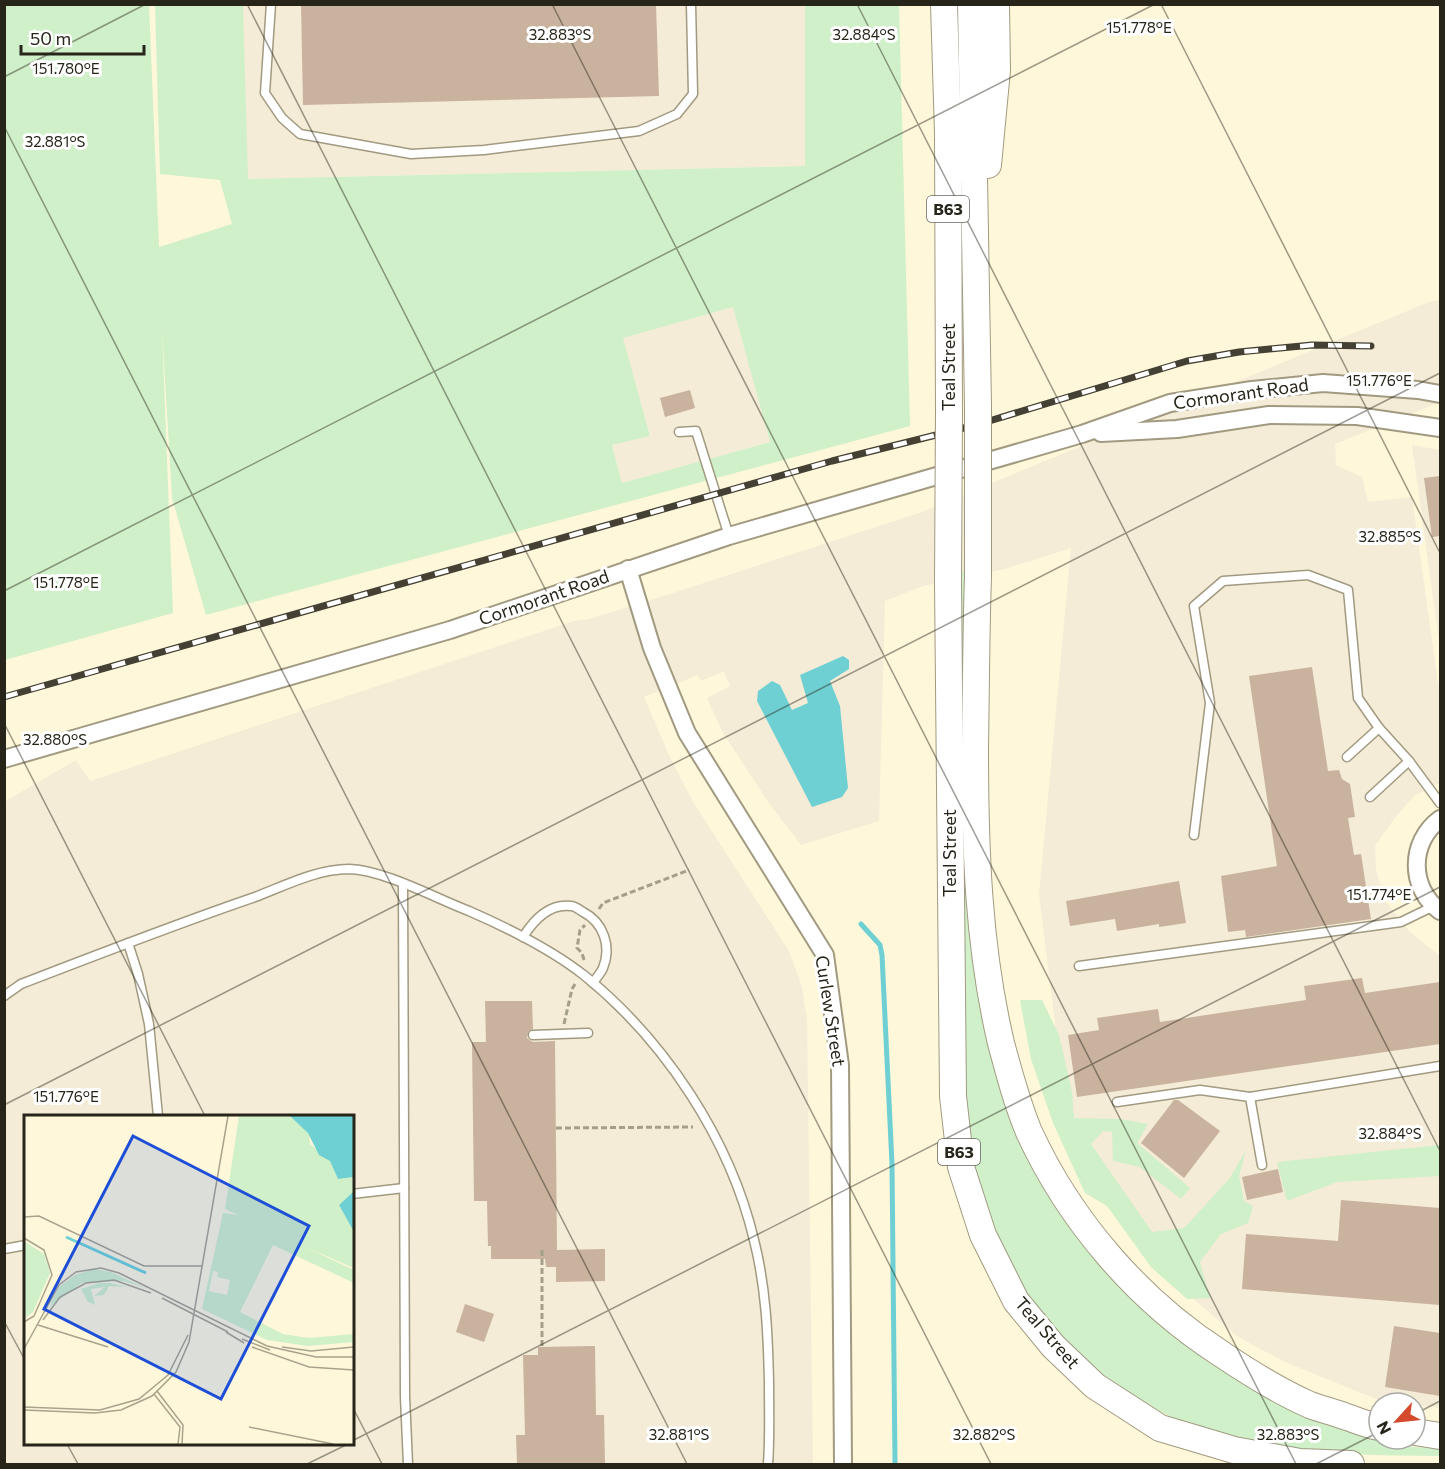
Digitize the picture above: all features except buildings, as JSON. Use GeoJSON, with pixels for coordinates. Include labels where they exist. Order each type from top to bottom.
{"type":"FeatureCollection","features":[{"type":"Feature","properties":{"kind":"main road"},"geometry":{"type":"LineString","coordinates":[[934,4],[948,133]]}},
{"type":"Feature","properties":{"kind":"main road","name":"Teal Street"},"geometry":{"type":"LineString","coordinates":[[944,4],[948,133],[948,582],[953,1096],[960,1167],[983,1235],[1016,1301],[1053,1346],[1095,1386],[1160,1428],[1234,1450],[1300,1462],[1351,1464]]}},
{"type":"Feature","properties":{"kind":"main road","name":"Teal Street"},"geometry":{"type":"LineString","coordinates":[[971,4],[978,406],[975,832],[979,905],[987,971],[997,1025],[1012,1084],[1028,1130],[1042,1159],[1069,1204],[1138,1287],[1187,1332],[1245,1370],[1309,1404],[1367,1423]]}},
{"type":"Feature","properties":{"kind":"main road"},"geometry":{"type":"LineString","coordinates":[[977,291],[997,70],[996,4]]}},
{"type":"Feature","properties":{"kind":"main road"},"geometry":{"type":"LineString","coordinates":[[1337,1414],[1367,1415]]}},
{"type":"Feature","properties":{"kind":"street","name":"Cormorant Road"},"geometry":{"type":"LineString","coordinates":[[4,759],[450,630],[729,536],[1082,434],[1170,403],[1252,390],[1323,383],[1418,390],[1440,394]]}},
{"type":"Feature","properties":{"kind":"street","name":"Cormorant Road"},"geometry":{"type":"LineString","coordinates":[[1082,434],[1177,429],[1269,415],[1357,416],[1440,428]]}},
{"type":"Feature","properties":{"kind":"street","name":"Curlew Street"},"geometry":{"type":"LineString","coordinates":[[628,569],[652,648],[687,733],[825,955],[840,1065],[843,1464]]}},
{"type":"Feature","properties":{"kind":"street"},"geometry":{"type":"LineString","coordinates":[[1437,909],[1425,896],[1420,884],[1417,856],[1424,837],[1440,819]]}},
{"type":"Feature","properties":{"kind":"lane"},"geometry":{"type":"LineString","coordinates":[[271,4],[266,93],[282,118],[300,134],[411,154],[484,150],[639,130],[677,114],[693,93],[691,4]]}},
{"type":"Feature","properties":{"kind":"lane"},"geometry":{"type":"LineString","coordinates":[[679,432],[696,430],[729,536]]}},
{"type":"Feature","properties":{"kind":"lane"},"geometry":{"type":"LineString","coordinates":[[1194,835],[1210,703],[1194,606],[1223,581],[1308,575],[1348,590],[1358,698],[1379,728],[1409,761],[1440,803]]}},
{"type":"Feature","properties":{"kind":"lane"},"geometry":{"type":"LineString","coordinates":[[1347,757],[1379,728]]}},
{"type":"Feature","properties":{"kind":"lane"},"geometry":{"type":"LineString","coordinates":[[1370,797],[1409,761]]}},
{"type":"Feature","properties":{"kind":"lane"},"geometry":{"type":"LineString","coordinates":[[4,996],[21,984],[128,943],[323,873],[349,869],[379,875],[478,915],[557,957],[593,983],[650,1040],[699,1107],[722,1149],[737,1184],[754,1237],[766,1305],[769,1399],[768,1464]]}},
{"type":"Feature","properties":{"kind":"lane"},"geometry":{"type":"LineString","coordinates":[[403,884],[405,1397],[408,1464]]}},
{"type":"Feature","properties":{"kind":"lane"},"geometry":{"type":"LineString","coordinates":[[523,937],[532,922],[550,909],[572,905],[592,916],[603,928],[607,953],[603,968],[593,983]]}},
{"type":"Feature","properties":{"kind":"lane"},"geometry":{"type":"LineString","coordinates":[[1079,966],[1401,922],[1437,909]]}},
{"type":"Feature","properties":{"kind":"lane"},"geometry":{"type":"LineString","coordinates":[[128,943],[138,974],[149,1024],[158,1115]]}},
{"type":"Feature","properties":{"kind":"lane"},"geometry":{"type":"LineString","coordinates":[[533,1035],[588,1033]]}},
{"type":"Feature","properties":{"kind":"lane"},"geometry":{"type":"LineString","coordinates":[[1117,1102],[1200,1089],[1250,1097],[1440,1066]]}},
{"type":"Feature","properties":{"kind":"lane"},"geometry":{"type":"LineString","coordinates":[[1250,1097],[1262,1165]]}},
{"type":"Feature","properties":{"kind":"lane"},"geometry":{"type":"LineString","coordinates":[[354,1194],[404,1188]]}},
{"type":"Feature","properties":{"kind":"lane"},"geometry":{"type":"LineString","coordinates":[[4,1249],[24,1245]]}},
{"type":"Feature","properties":{"kind":"path"},"geometry":{"type":"LineString","coordinates":[[556,1128],[693,1127]]}},
{"type":"Feature","properties":{"kind":"path"},"geometry":{"type":"LineString","coordinates":[[542,1250],[542,1347]]}},
{"type":"Feature","properties":{"kind":"shaded area"},"geometry":{"type":"Polygon","coordinates":[[[243,5],[805,5],[806,166],[247,179],[243,5]]]}},
{"type":"Feature","properties":{"kind":"shaded area"},"geometry":{"type":"Polygon","coordinates":[[[1440,300],[1440,402],[1335,444],[1336,465],[1362,477],[1368,502],[1412,497],[1440,697],[1440,783],[1414,796],[1375,846],[1376,869],[1384,899],[1409,931],[1440,956],[1440,1408],[1427,1406],[1427,1391],[1367,1391],[1367,1395],[1285,1362],[1238,1337],[1171,1280],[1074,1144],[1055,1023],[1039,895],[1071,548],[1005,569],[923,586],[885,601],[879,821],[801,845],[769,803],[723,733],[707,698],[730,686],[724,671],[701,681],[698,675],[644,697],[668,753],[693,802],[789,951],[802,987],[807,1020],[813,1464],[5,1464],[4,802],[76,760],[90,781],[574,621],[589,619],[922,512],[1429,302],[1440,300]]]}},
{"type":"Feature","properties":{"kind":"shaded area"},"geometry":{"type":"Polygon","coordinates":[[[733,307],[771,442],[622,483],[612,445],[650,435],[622,338],[733,307]]]}},
{"type":"Feature","properties":{"kind":"shaded area"},"geometry":{"type":"Polygon","coordinates":[[[1412,445],[1440,450],[1440,648],[1412,445]]]}},
{"type":"Feature","properties":{"kind":"green space"},"geometry":{"type":"Polygon","coordinates":[[[5,5],[149,5],[159,247],[232,224],[220,180],[160,174],[155,5],[243,5],[248,179],[805,166],[805,5],[899,5],[910,426],[206,615],[172,498],[162,329],[173,613],[5,660],[5,5]],[[733,307],[623,338],[650,436],[612,445],[622,483],[770,442],[733,307]]]}},
{"type":"Feature","properties":{"kind":"green space"},"geometry":{"type":"Polygon","coordinates":[[[958,571],[964,571],[966,878],[1016,1124],[1146,1310],[1205,1360],[1272,1399],[1367,1434],[1367,1451],[1427,1451],[1427,1448],[1440,1448],[1440,1456],[1345,1454],[1250,1443],[1215,1434],[1180,1420],[1146,1403],[1114,1382],[1057,1332],[1033,1303],[1009,1265],[986,1214],[977,1187],[963,1103],[958,571]]]}},
{"type":"Feature","properties":{"kind":"green space"},"geometry":{"type":"Polygon","coordinates":[[[1020,1000],[1042,1000],[1059,1035],[1072,1092],[1074,1118],[1120,1119],[1148,1124],[1137,1143],[1190,1188],[1181,1199],[1140,1167],[1113,1161],[1112,1132],[1103,1131],[1091,1144],[1152,1232],[1184,1228],[1230,1178],[1246,1150],[1239,1176],[1244,1201],[1253,1206],[1248,1223],[1221,1234],[1200,1262],[1210,1298],[1187,1299],[1151,1267],[1107,1206],[1085,1193],[1053,1123],[1031,1059],[1020,1000]]]}},
{"type":"Feature","properties":{"kind":"green space"},"geometry":{"type":"Polygon","coordinates":[[[1440,1145],[1440,1176],[1337,1182],[1287,1201],[1277,1162],[1440,1145]]]}},
{"type":"Feature","properties":{"kind":"water"},"geometry":{"type":"Polygon","coordinates":[[[843,656],[849,660],[849,669],[830,681],[840,706],[848,788],[842,797],[812,807],[757,701],[758,691],[772,681],[780,685],[792,710],[808,703],[800,675],[843,656]]]}},
{"type":"Feature","properties":{"kind":"waterway"},"geometry":{"type":"LineString","coordinates":[[861,924],[880,945],[882,955],[892,1164],[895,1464]]}},
{"type":"Feature","properties":{"kind":"railway"},"geometry":{"type":"LineString","coordinates":[[4,697],[832,461],[976,425],[1187,361],[1239,352],[1312,345],[1371,346]]}}]}
